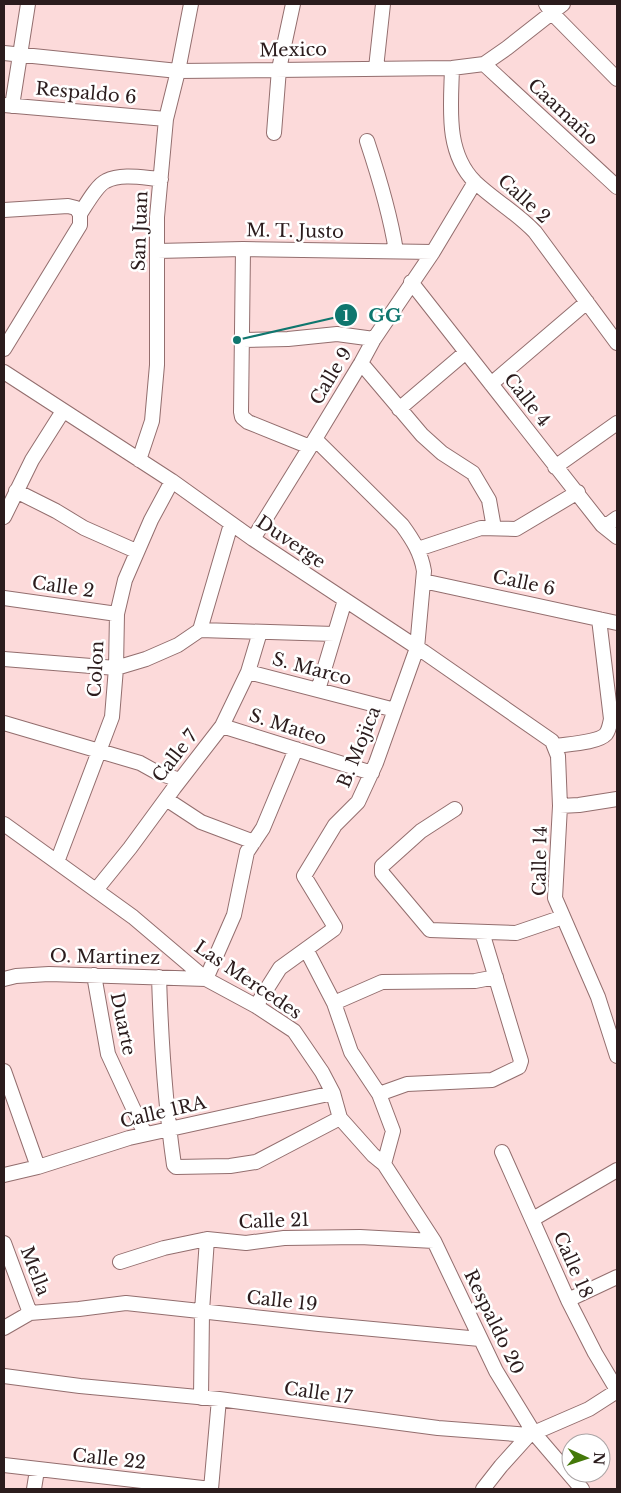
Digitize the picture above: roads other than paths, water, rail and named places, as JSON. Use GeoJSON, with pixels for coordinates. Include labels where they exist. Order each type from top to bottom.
{"type":"FeatureCollection","features":[{"type":"Feature","properties":{"kind":"street"},"geometry":{"type":"LineString","coordinates":[[8,105],[28,4]]}},
{"type":"Feature","properties":{"kind":"street","name":"San Juan"},"geometry":{"type":"LineString","coordinates":[[139,460],[152,421],[157,365],[157,217],[166,119],[178,71],[191,4]]}},
{"type":"Feature","properties":{"kind":"street"},"geometry":{"type":"LineString","coordinates":[[274,133],[279,69],[293,4]]}},
{"type":"Feature","properties":{"kind":"street"},"geometry":{"type":"LineString","coordinates":[[376,68],[383,4]]}},
{"type":"Feature","properties":{"kind":"street","name":"Mexico"},"geometry":{"type":"LineString","coordinates":[[4,53],[178,71],[452,68],[484,64],[507,48],[549,8],[563,4]]}},
{"type":"Feature","properties":{"kind":"street"},"geometry":{"type":"LineString","coordinates":[[549,8],[617,79]]}},
{"type":"Feature","properties":{"kind":"street","name":"Caamaño"},"geometry":{"type":"LineString","coordinates":[[484,64],[617,185]]}},
{"type":"Feature","properties":{"kind":"street","name":"Calle 2"},"geometry":{"type":"LineString","coordinates":[[452,68],[452,140],[462,165],[475,182],[525,221],[535,232],[617,343]]}},
{"type":"Feature","properties":{"kind":"street","name":"Respaldo 6"},"geometry":{"type":"LineString","coordinates":[[8,105],[166,119]]}},
{"type":"Feature","properties":{"kind":"street"},"geometry":{"type":"LineString","coordinates":[[366,140],[383,189],[396,251]]}},
{"type":"Feature","properties":{"kind":"street"},"geometry":{"type":"LineString","coordinates":[[78,211],[106,181],[124,177],[161,179]]}},
{"type":"Feature","properties":{"kind":"street","name":"Calle 9"},"geometry":{"type":"LineString","coordinates":[[253,538],[313,443],[374,339],[433,252],[475,182]]}},
{"type":"Feature","properties":{"kind":"street"},"geometry":{"type":"LineString","coordinates":[[4,210],[68,206],[78,211]]}},
{"type":"Feature","properties":{"kind":"street"},"geometry":{"type":"LineString","coordinates":[[4,348],[80,224],[78,211]]}},
{"type":"Feature","properties":{"kind":"street"},"geometry":{"type":"LineString","coordinates":[[243,249],[242,416],[248,422],[313,443],[402,525],[414,540],[422,560],[424,576]]}},
{"type":"Feature","properties":{"kind":"street","name":"M. T. Justo"},"geometry":{"type":"LineString","coordinates":[[157,251],[243,249],[433,252]]}},
{"type":"Feature","properties":{"kind":"street","name":"Calle 4"},"geometry":{"type":"LineString","coordinates":[[411,282],[556,467],[578,492],[602,525],[617,537]]}},
{"type":"Feature","properties":{"kind":"street"},"geometry":{"type":"LineString","coordinates":[[491,384],[587,302]]}},
{"type":"Feature","properties":{"kind":"street"},"geometry":{"type":"LineString","coordinates":[[243,340],[288,339],[337,334],[374,339]]}},
{"type":"Feature","properties":{"kind":"street"},"geometry":{"type":"LineString","coordinates":[[400,409],[466,352]]}},
{"type":"Feature","properties":{"kind":"street"},"geometry":{"type":"LineString","coordinates":[[361,363],[422,435],[442,453],[473,473],[489,500],[494,528]]}},
{"type":"Feature","properties":{"kind":"street","name":"Duverge"},"geometry":{"type":"LineString","coordinates":[[4,372],[172,480],[231,524],[545,735],[555,746]]}},
{"type":"Feature","properties":{"kind":"street"},"geometry":{"type":"LineString","coordinates":[[4,517],[32,460],[63,411]]}},
{"type":"Feature","properties":{"kind":"street"},"geometry":{"type":"LineString","coordinates":[[556,467],[615,427]]}},
{"type":"Feature","properties":{"kind":"street","name":"Colon"},"geometry":{"type":"LineString","coordinates":[[57,862],[112,717],[116,668],[117,614],[125,580],[150,520],[172,480]]}},
{"type":"Feature","properties":{"kind":"street"},"geometry":{"type":"LineString","coordinates":[[16,491],[56,511],[84,528],[136,552]]}},
{"type":"Feature","properties":{"kind":"street"},"geometry":{"type":"LineString","coordinates":[[418,550],[481,528],[516,529],[578,492]]}},
{"type":"Feature","properties":{"kind":"street"},"geometry":{"type":"LineString","coordinates":[[602,525],[610,523],[617,518]]}},
{"type":"Feature","properties":{"kind":"street"},"geometry":{"type":"LineString","coordinates":[[200,630],[231,524]]}},
{"type":"Feature","properties":{"kind":"street","name":"Calle 6"},"geometry":{"type":"LineString","coordinates":[[424,576],[617,623]]}},
{"type":"Feature","properties":{"kind":"street","name":"B. Mojica"},"geometry":{"type":"LineString","coordinates":[[306,949],[335,927],[304,876],[335,825],[358,802],[372,773],[417,648],[424,576]]}},
{"type":"Feature","properties":{"kind":"street","name":"Calle 2"},"geometry":{"type":"LineString","coordinates":[[4,598],[117,614]]}},
{"type":"Feature","properties":{"kind":"street"},"geometry":{"type":"LineString","coordinates":[[318,690],[345,600]]}},
{"type":"Feature","properties":{"kind":"street"},"geometry":{"type":"LineString","coordinates":[[555,746],[596,740],[605,735],[609,727],[611,719],[599,619]]}},
{"type":"Feature","properties":{"kind":"street"},"geometry":{"type":"LineString","coordinates":[[4,659],[116,668],[146,659],[170,648],[200,630],[334,634]]}},
{"type":"Feature","properties":{"kind":"street","name":"Calle 7"},"geometry":{"type":"LineString","coordinates":[[96,890],[222,726],[248,672],[260,632]]}},
{"type":"Feature","properties":{"kind":"street","name":"S. Marco"},"geometry":{"type":"LineString","coordinates":[[248,672],[395,710]]}},
{"type":"Feature","properties":{"kind":"street"},"geometry":{"type":"LineString","coordinates":[[4,723],[140,762],[158,773],[180,780]]}},
{"type":"Feature","properties":{"kind":"street","name":"S. Mateo"},"geometry":{"type":"LineString","coordinates":[[222,726],[372,773]]}},
{"type":"Feature","properties":{"kind":"street","name":"Calle 14"},"geometry":{"type":"LineString","coordinates":[[555,746],[558,756],[560,806],[555,898],[598,997],[611,1016],[617,1056]]}},
{"type":"Feature","properties":{"kind":"street"},"geometry":{"type":"LineString","coordinates":[[206,979],[234,915],[247,852],[263,828],[296,749]]}},
{"type":"Feature","properties":{"kind":"street"},"geometry":{"type":"LineString","coordinates":[[166,799],[201,822],[254,842]]}},
{"type":"Feature","properties":{"kind":"street"},"geometry":{"type":"LineString","coordinates":[[560,806],[579,806],[617,799]]}},
{"type":"Feature","properties":{"kind":"street"},"geometry":{"type":"LineString","coordinates":[[455,809],[421,831],[381,869],[382,873],[430,930],[516,933],[563,917]]}},
{"type":"Feature","properties":{"kind":"street","name":"Las Mercedes"},"geometry":{"type":"LineString","coordinates":[[4,824],[132,916],[206,979],[256,1006],[294,1031],[322,1072],[333,1093],[340,1118],[373,1155],[384,1164]]}},
{"type":"Feature","properties":{"kind":"street"},"geometry":{"type":"LineString","coordinates":[[378,1094],[407,1084],[492,1080],[520,1067],[521,1061],[482,932]]}},
{"type":"Feature","properties":{"kind":"street"},"geometry":{"type":"LineString","coordinates":[[256,1006],[280,968],[306,949],[334,1003],[351,1052],[378,1094],[393,1131],[384,1164]]}},
{"type":"Feature","properties":{"kind":"street","name":"O. Martinez"},"geometry":{"type":"LineString","coordinates":[[4,979],[16,976],[49,974],[206,979]]}},
{"type":"Feature","properties":{"kind":"street","name":"Duarte"},"geometry":{"type":"LineString","coordinates":[[94,975],[108,1054],[145,1134]]}},
{"type":"Feature","properties":{"kind":"street"},"geometry":{"type":"LineString","coordinates":[[159,977],[161,1038],[169,1129],[174,1165],[176,1167],[230,1166],[256,1162],[340,1118]]}},
{"type":"Feature","properties":{"kind":"street"},"geometry":{"type":"LineString","coordinates":[[334,1003],[382,982],[475,981],[496,977]]}},
{"type":"Feature","properties":{"kind":"street"},"geometry":{"type":"LineString","coordinates":[[4,1071],[38,1167]]}},
{"type":"Feature","properties":{"kind":"street","name":"Calle 1RA"},"geometry":{"type":"LineString","coordinates":[[4,1175],[38,1167],[145,1134],[333,1093]]}},
{"type":"Feature","properties":{"kind":"street","name":"Calle 18"},"geometry":{"type":"LineString","coordinates":[[502,1152],[594,1354],[617,1390]]}},
{"type":"Feature","properties":{"kind":"street","name":"Respaldo 20"},"geometry":{"type":"LineString","coordinates":[[384,1164],[434,1241],[496,1371],[531,1434],[582,1489]]}},
{"type":"Feature","properties":{"kind":"street"},"geometry":{"type":"LineString","coordinates":[[533,1219],[617,1170]]}},
{"type":"Feature","properties":{"kind":"street","name":"Calle 21"},"geometry":{"type":"LineString","coordinates":[[120,1262],[164,1248],[207,1238],[246,1243],[284,1238],[360,1237],[434,1241]]}},
{"type":"Feature","properties":{"kind":"street"},"geometry":{"type":"LineString","coordinates":[[201,1398],[202,1311],[207,1238]]}},
{"type":"Feature","properties":{"kind":"street","name":"Mella"},"geometry":{"type":"LineString","coordinates":[[4,1243],[30,1313]]}},
{"type":"Feature","properties":{"kind":"street"},"geometry":{"type":"LineString","coordinates":[[568,1300],[617,1277]]}},
{"type":"Feature","properties":{"kind":"street","name":"Calle 19"},"geometry":{"type":"LineString","coordinates":[[30,1313],[126,1303],[347,1327],[480,1339]]}},
{"type":"Feature","properties":{"kind":"street"},"geometry":{"type":"LineString","coordinates":[[4,1328],[30,1313]]}},
{"type":"Feature","properties":{"kind":"street","name":"Calle 17"},"geometry":{"type":"LineString","coordinates":[[4,1376],[80,1386],[219,1399],[438,1428],[531,1434],[589,1409],[617,1390]]}},
{"type":"Feature","properties":{"kind":"street"},"geometry":{"type":"LineString","coordinates":[[211,1489],[219,1399]]}},
{"type":"Feature","properties":{"kind":"street"},"geometry":{"type":"LineString","coordinates":[[483,1489],[501,1466],[531,1434]]}},
{"type":"Feature","properties":{"kind":"street","name":"Calle 22"},"geometry":{"type":"LineString","coordinates":[[4,1465],[211,1489]]}},
{"type":"Feature","properties":{"kind":"street"},"geometry":{"type":"LineString","coordinates":[[34,1489],[37,1470]]}},
{"type":"Feature","properties":{"kind":"place","name":"GG"},"geometry":{"type":"Point","coordinates":[237,340]}}]}
